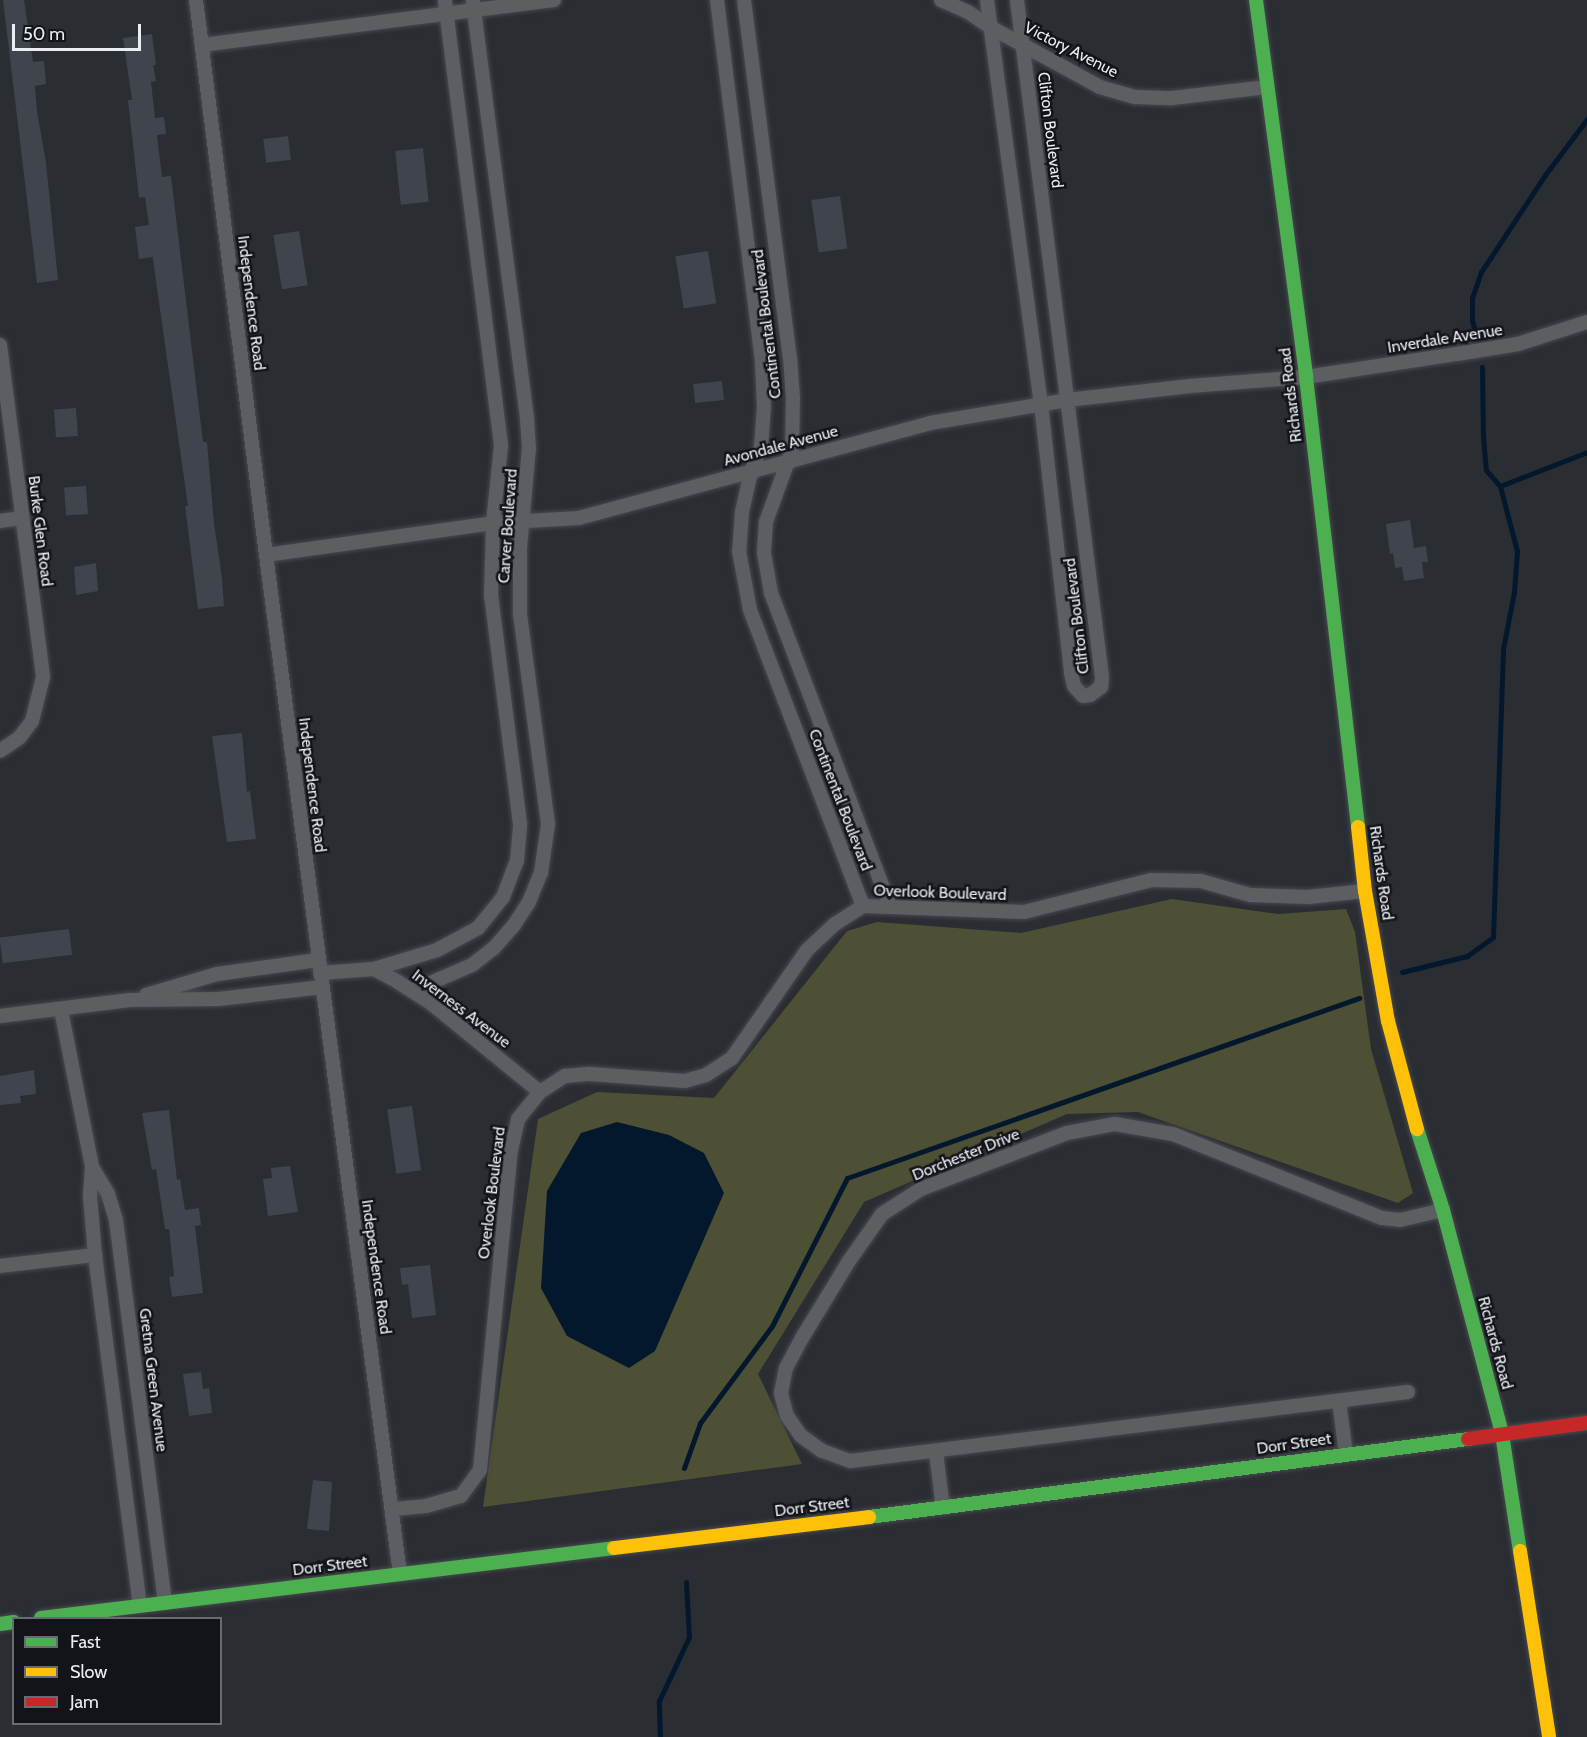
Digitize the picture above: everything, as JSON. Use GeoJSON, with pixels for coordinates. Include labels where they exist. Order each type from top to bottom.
{"type":"FeatureCollection","features":[{"type":"Feature","properties":{"kind":"street","name":"Independence Road"},"geometry":{"type":"LineString","coordinates":[[196,0],[320,973],[400,1574]]}},
{"type":"Feature","properties":{"kind":"street"},"geometry":{"type":"LineString","coordinates":[[202,45],[446,7],[554,0]]}},
{"type":"Feature","properties":{"kind":"street","name":"Continental Boulevard"},"geometry":{"type":"LineString","coordinates":[[717,0],[762,363],[764,407],[761,447],[751,472],[742,512],[739,551],[750,610],[863,906]]}},
{"type":"Feature","properties":{"kind":"street","name":"Continental Boulevard"},"geometry":{"type":"LineString","coordinates":[[744,0],[790,357],[793,430],[792,450],[766,522],[764,553],[771,593],[890,907]]}},
{"type":"Feature","properties":{"kind":"street","name":"Victory Avenue"},"geometry":{"type":"LineString","coordinates":[[941,0],[968,12],[990,27],[1100,87],[1136,97],[1172,98],[1267,87]]}},
{"type":"Feature","properties":{"kind":"street","name":"Clifton Boulevard"},"geometry":{"type":"LineString","coordinates":[[987,0],[1041,404],[1071,674],[1074,686],[1083,696],[1094,695],[1101,687],[1102,677],[1017,0]]}},
{"type":"Feature","properties":{"kind":"street","name":"Richards Road"},"geometry":{"type":"LineString","coordinates":[[1256,0],[1306,377],[1365,891],[1388,1022],[1409,1102],[1443,1210],[1502,1434],[1549,1737]]}},
{"type":"Feature","properties":{"kind":"street","name":"Carver Boulevard"},"geometry":{"type":"LineString","coordinates":[[412,991],[472,965],[494,948],[529,903],[541,873],[548,824],[520,613],[520,548],[529,448],[527,417],[474,5]]}},
{"type":"Feature","properties":{"kind":"street","name":"Carver Boulevard"},"geometry":{"type":"LineString","coordinates":[[374,969],[437,950],[478,928],[503,897],[517,861],[520,824],[491,596],[493,523],[501,445],[446,7]]}},
{"type":"Feature","properties":{"kind":"street","name":"Inverdale Avenue"},"geometry":{"type":"LineString","coordinates":[[1306,377],[1518,344],[1587,322]]}},
{"type":"Feature","properties":{"kind":"street","name":"Burke Glen Road"},"geometry":{"type":"LineString","coordinates":[[0,345],[43,677],[32,721],[20,738],[0,751]]}},
{"type":"Feature","properties":{"kind":"street","name":"Avondale Avenue"},"geometry":{"type":"LineString","coordinates":[[266,555],[493,523],[579,518],[930,423],[1041,404],[1190,386],[1306,377]]}},
{"type":"Feature","properties":{"kind":"street"},"geometry":{"type":"LineString","coordinates":[[0,521],[22,518]]}},
{"type":"Feature","properties":{"kind":"street","name":"Overlook Boulevard"},"geometry":{"type":"LineString","coordinates":[[393,1509],[426,1506],[461,1496],[480,1470],[511,1150],[518,1119],[540,1092],[565,1076],[590,1074],[686,1081],[706,1075],[732,1058],[807,950],[835,924],[863,906],[1024,912],[1151,880],[1201,881],[1250,895],[1308,897],[1365,891]]}},
{"type":"Feature","properties":{"kind":"street"},"geometry":{"type":"LineString","coordinates":[[130,1000],[217,974],[320,973],[374,969]]}},
{"type":"Feature","properties":{"kind":"street","name":"Inverness Avenue"},"geometry":{"type":"LineString","coordinates":[[374,969],[412,991],[540,1092]]}},
{"type":"Feature","properties":{"kind":"street"},"geometry":{"type":"LineString","coordinates":[[0,1016],[130,1000],[218,999],[320,973]]}},
{"type":"Feature","properties":{"kind":"street","name":"Gretna Green Avenue"},"geometry":{"type":"LineString","coordinates":[[62,1010],[92,1167],[90,1196],[94,1255],[140,1606]]}},
{"type":"Feature","properties":{"kind":"street","name":"Dorchester Drive"},"geometry":{"type":"LineString","coordinates":[[1408,1392],[850,1461],[822,1451],[801,1436],[787,1416],[781,1392],[786,1368],[802,1338],[882,1214],[921,1189],[1067,1133],[1114,1124],[1173,1134],[1382,1218],[1400,1220],[1443,1210]]}},
{"type":"Feature","properties":{"kind":"street","name":"Gretna Green Avenue"},"geometry":{"type":"LineString","coordinates":[[92,1167],[108,1194],[118,1230],[165,1603]]}},
{"type":"Feature","properties":{"kind":"street"},"geometry":{"type":"LineString","coordinates":[[93,1233],[118,1230]]}},
{"type":"Feature","properties":{"kind":"street"},"geometry":{"type":"LineString","coordinates":[[0,1266],[94,1255]]}},
{"type":"Feature","properties":{"kind":"street"},"geometry":{"type":"LineString","coordinates":[[97,1272],[122,1268]]}},
{"type":"Feature","properties":{"kind":"street"},"geometry":{"type":"LineString","coordinates":[[1339,1401],[1346,1454]]}},
{"type":"Feature","properties":{"kind":"street","name":"Dorr Street"},"geometry":{"type":"LineString","coordinates":[[49,1617],[943,1508],[1587,1423]]}},
{"type":"Feature","properties":{"kind":"street"},"geometry":{"type":"LineString","coordinates":[[936,1452],[943,1508]]}},
{"type":"Feature","properties":{"kind":"green space"},"geometry":{"type":"Polygon","coordinates":[[[1172,899],[1278,914],[1346,909],[1355,932],[1371,1049],[1413,1193],[1398,1203],[1138,1112],[1067,1114],[864,1202],[758,1374],[802,1464],[483,1507],[538,1119],[597,1092],[714,1098],[847,931],[877,922],[1021,933],[1172,899]]]}},
{"type":"Feature","properties":{"kind":"water"},"geometry":{"type":"Polygon","coordinates":[[[617,1122],[669,1135],[704,1153],[724,1193],[655,1351],[629,1368],[567,1336],[541,1288],[547,1191],[581,1133],[617,1122]]]}},
{"type":"Feature","properties":{"kind":"building"},"geometry":{"type":"Polygon","coordinates":[[[3,0],[24,0],[33,62],[44,61],[46,84],[35,86],[46,163],[58,280],[37,283],[3,0]]]}},
{"type":"Feature","properties":{"kind":"building"},"geometry":{"type":"Polygon","coordinates":[[[152,34],[156,65],[153,65],[156,81],[151,82],[155,118],[164,117],[166,134],[157,135],[162,177],[171,176],[203,442],[207,442],[214,523],[222,578],[224,606],[198,609],[185,506],[188,506],[153,257],[139,259],[135,227],[149,225],[145,197],[139,198],[128,100],[132,100],[123,38],[152,34]]]}},
{"type":"Feature","properties":{"kind":"building"},"geometry":{"type":"Polygon","coordinates":[[[288,136],[291,160],[266,163],[263,139],[288,136]]]}},
{"type":"Feature","properties":{"kind":"building"},"geometry":{"type":"Polygon","coordinates":[[[423,148],[429,202],[401,205],[395,151],[423,148]]]}},
{"type":"Feature","properties":{"kind":"building"},"geometry":{"type":"Polygon","coordinates":[[[840,196],[847,248],[819,253],[811,200],[840,196]]]}},
{"type":"Feature","properties":{"kind":"building"},"geometry":{"type":"Polygon","coordinates":[[[299,231],[308,285],[282,289],[273,235],[299,231]]]}},
{"type":"Feature","properties":{"kind":"building"},"geometry":{"type":"Polygon","coordinates":[[[708,251],[716,303],[684,309],[675,256],[708,251]]]}},
{"type":"Feature","properties":{"kind":"building"},"geometry":{"type":"Polygon","coordinates":[[[722,381],[724,400],[695,403],[693,384],[722,381]]]}},
{"type":"Feature","properties":{"kind":"building"},"geometry":{"type":"Polygon","coordinates":[[[76,408],[78,436],[56,437],[54,410],[76,408]]]}},
{"type":"Feature","properties":{"kind":"building"},"geometry":{"type":"Polygon","coordinates":[[[86,486],[88,514],[66,515],[64,488],[86,486]]]}},
{"type":"Feature","properties":{"kind":"building"},"geometry":{"type":"Polygon","coordinates":[[[1410,520],[1414,548],[1426,546],[1428,562],[1422,562],[1424,578],[1404,581],[1402,567],[1395,568],[1393,553],[1390,554],[1386,524],[1410,520]]]}},
{"type":"Feature","properties":{"kind":"building"},"geometry":{"type":"Polygon","coordinates":[[[96,563],[98,591],[76,595],[74,567],[96,563]]]}},
{"type":"Feature","properties":{"kind":"building"},"geometry":{"type":"Polygon","coordinates":[[[242,733],[247,792],[250,791],[256,839],[227,842],[212,736],[242,733]]]}},
{"type":"Feature","properties":{"kind":"building"},"geometry":{"type":"Polygon","coordinates":[[[69,929],[72,955],[3,963],[0,937],[69,929]]]}},
{"type":"Feature","properties":{"kind":"building"},"geometry":{"type":"Polygon","coordinates":[[[34,1070],[36,1094],[20,1096],[21,1103],[0,1105],[0,1076],[34,1070]]]}},
{"type":"Feature","properties":{"kind":"building"},"geometry":{"type":"Polygon","coordinates":[[[412,1106],[421,1170],[396,1174],[387,1109],[412,1106]]]}},
{"type":"Feature","properties":{"kind":"building"},"geometry":{"type":"Polygon","coordinates":[[[169,1110],[177,1180],[180,1179],[185,1210],[199,1208],[201,1225],[195,1226],[203,1293],[172,1297],[169,1277],[174,1276],[169,1229],[165,1229],[156,1169],[152,1170],[142,1113],[169,1110]]]}},
{"type":"Feature","properties":{"kind":"building"},"geometry":{"type":"Polygon","coordinates":[[[290,1166],[298,1212],[268,1216],[263,1179],[272,1178],[271,1168],[290,1166]]]}},
{"type":"Feature","properties":{"kind":"building"},"geometry":{"type":"Polygon","coordinates":[[[430,1265],[436,1315],[412,1318],[408,1284],[402,1285],[400,1268],[430,1265]]]}},
{"type":"Feature","properties":{"kind":"building"},"geometry":{"type":"Polygon","coordinates":[[[201,1372],[203,1389],[209,1388],[212,1413],[189,1416],[183,1374],[201,1372]]]}},
{"type":"Feature","properties":{"kind":"building"},"geometry":{"type":"Polygon","coordinates":[[[313,1480],[332,1482],[329,1531],[307,1529],[313,1480]]]}},
{"type":"Feature","properties":{"kind":"waterway"},"geometry":{"type":"LineString","coordinates":[[1477,337],[1472,321],[1472,298],[1481,272],[1545,175],[1587,119]]}},
{"type":"Feature","properties":{"kind":"waterway"},"geometry":{"type":"LineString","coordinates":[[1482,367],[1486,470],[1500,486]]}},
{"type":"Feature","properties":{"kind":"waterway"},"geometry":{"type":"LineString","coordinates":[[1402,972],[1467,956],[1493,937],[1503,649],[1514,592],[1517,551],[1500,486],[1587,452]]}},
{"type":"Feature","properties":{"kind":"waterway"},"geometry":{"type":"LineString","coordinates":[[684,1468],[700,1423],[772,1326],[847,1178],[1359,998]]}},
{"type":"Feature","properties":{"kind":"waterway"},"geometry":{"type":"LineString","coordinates":[[660,1737],[659,1701],[689,1637],[686,1582]]}},
{"type":"Feature","properties":{"kind":"traffic: fast"},"geometry":{"type":"LineString","coordinates":[[1256,0],[1306,377],[1358,827]]}},
{"type":"Feature","properties":{"kind":"traffic: fast"},"geometry":{"type":"LineString","coordinates":[[1417,1129],[1443,1210],[1502,1434],[1520,1551]]}},
{"type":"Feature","properties":{"kind":"traffic: fast"},"geometry":{"type":"LineString","coordinates":[[869,1517],[1468,1439]]}},
{"type":"Feature","properties":{"kind":"traffic: fast"},"geometry":{"type":"LineString","coordinates":[[49,1617],[614,1548]]}},
{"type":"Feature","properties":{"kind":"traffic: fast"},"geometry":{"type":"LineString","coordinates":[[0,1624],[12,1622]]}},
{"type":"Feature","properties":{"kind":"traffic: slow"},"geometry":{"type":"LineString","coordinates":[[1358,827],[1365,891],[1388,1021],[1417,1129]]}},
{"type":"Feature","properties":{"kind":"traffic: slow"},"geometry":{"type":"LineString","coordinates":[[614,1548],[869,1517]]}},
{"type":"Feature","properties":{"kind":"traffic: slow"},"geometry":{"type":"LineString","coordinates":[[1520,1551],[1549,1737]]}},
{"type":"Feature","properties":{"kind":"traffic: jam"},"geometry":{"type":"LineString","coordinates":[[1468,1439],[1587,1423]]}}]}
